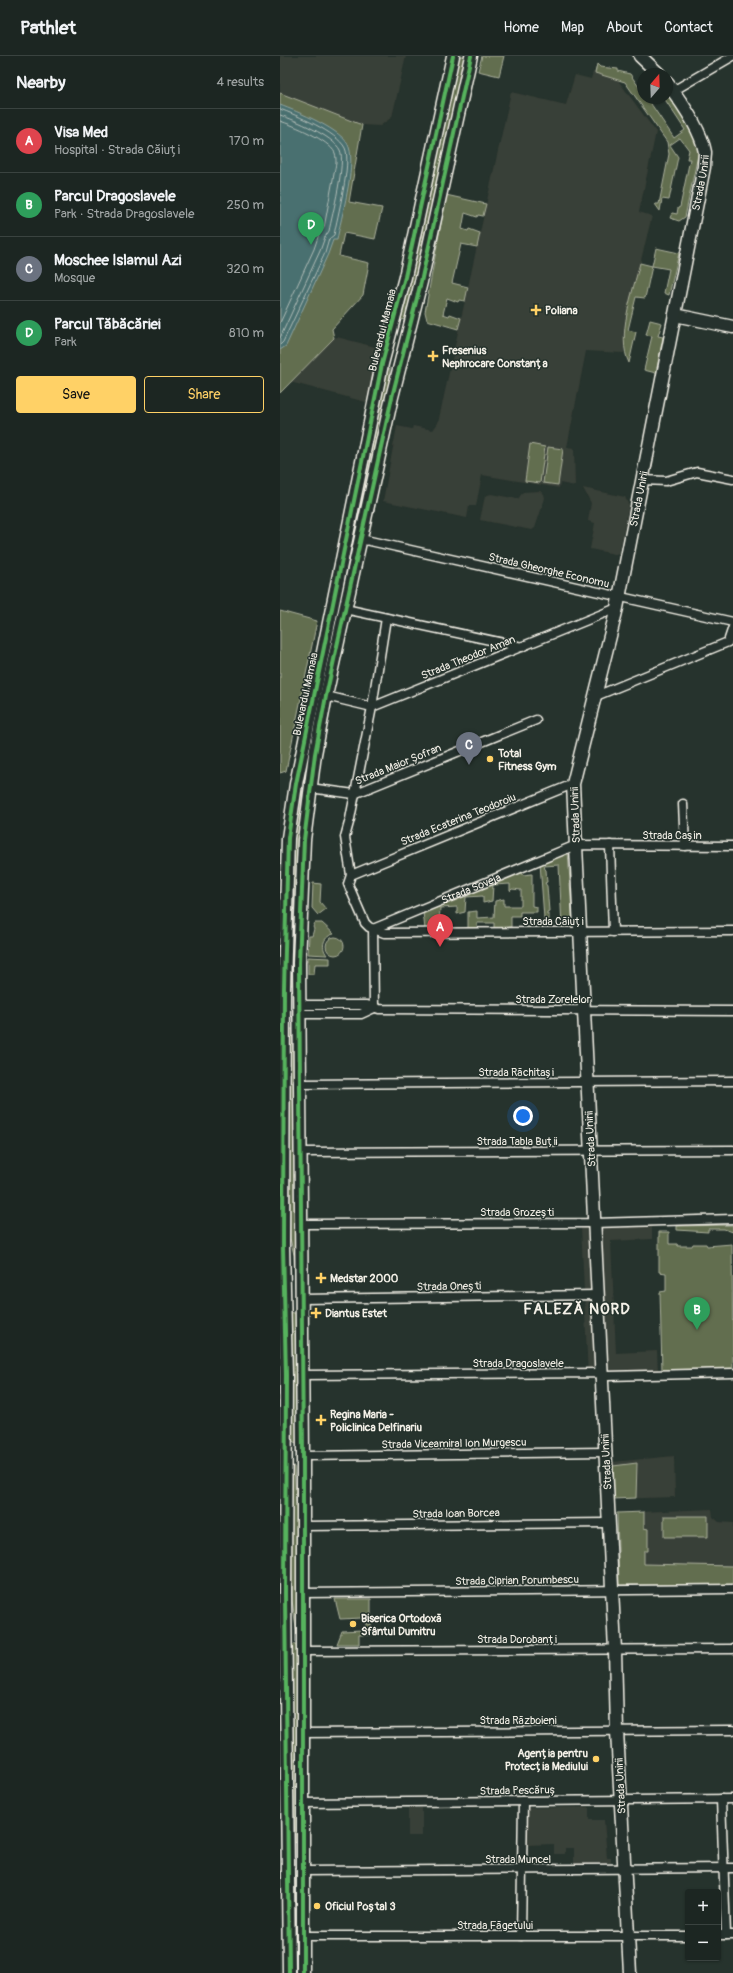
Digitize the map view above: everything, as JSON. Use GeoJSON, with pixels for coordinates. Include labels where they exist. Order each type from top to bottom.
{"type":"FeatureCollection","features":[{"type":"Feature","properties":{"kind":"main road","name":"Bulevardul Mamaia"},"geometry":{"type":"LineString","coordinates":[[289,1973],[285,1938],[283,1732],[286,1679],[283,1652],[284,1452],[282,1299],[282,1004],[288,838],[296,784],[382,364],[405,277],[453,56]]}},
{"type":"Feature","properties":{"kind":"main road","name":"Bulevardul Mamaia"},"geometry":{"type":"LineString","coordinates":[[303,1973],[303,1456],[299,963],[304,840],[310,788],[326,696],[392,397],[421,282],[471,56]]}},
{"type":"Feature","properties":{"kind":"main road"},"geometry":{"type":"LineString","coordinates":[[640,56],[653,68]]}},
{"type":"Feature","properties":{"kind":"main road","name":"Strada Unirii"},"geometry":{"type":"LineString","coordinates":[[630,1973],[617,1731],[615,1650],[573,784],[618,603],[697,207],[705,152],[698,134],[673,92]]}},
{"type":"Feature","properties":{"kind":"main road"},"geometry":{"type":"LineString","coordinates":[[675,315],[733,327]]}},
{"type":"Feature","properties":{"kind":"main road"},"geometry":{"type":"LineString","coordinates":[[382,364],[388,363],[393,367],[391,379],[392,397]]}},
{"type":"Feature","properties":{"kind":"main road"},"geometry":{"type":"LineString","coordinates":[[282,1004],[299,1008]]}},
{"type":"Feature","properties":{"kind":"main road"},"geometry":{"type":"LineString","coordinates":[[282,1246],[287,1267],[289,1307],[295,1311],[302,1304]]}},
{"type":"Feature","properties":{"kind":"main road"},"geometry":{"type":"LineString","coordinates":[[284,1452],[294,1447],[297,1453],[299,1491],[303,1507]]}},
{"type":"Feature","properties":{"kind":"main road"},"geometry":{"type":"LineString","coordinates":[[283,1594],[290,1611],[292,1636],[302,1646]]}},
{"type":"Feature","properties":{"kind":"main road"},"geometry":{"type":"LineString","coordinates":[[286,1679],[293,1681],[296,1695],[302,1703]]}},
{"type":"Feature","properties":{"kind":"street"},"geometry":{"type":"LineString","coordinates":[[673,86],[733,56]]}},
{"type":"Feature","properties":{"kind":"street"},"geometry":{"type":"LineString","coordinates":[[643,480],[666,480],[697,472],[733,479]]}},
{"type":"Feature","properties":{"kind":"street","name":"Strada Gheorghe Economu"},"geometry":{"type":"LineString","coordinates":[[360,539],[618,603],[733,622]]}},
{"type":"Feature","properties":{"kind":"street","name":"Strada Theodor Aman"},"geometry":{"type":"LineString","coordinates":[[372,707],[522,647],[618,603]]}},
{"type":"Feature","properties":{"kind":"street"},"geometry":{"type":"LineString","coordinates":[[345,609],[522,647]]}},
{"type":"Feature","properties":{"kind":"street"},"geometry":{"type":"LineString","coordinates":[[374,1008],[373,929],[365,923],[348,884],[351,875],[345,837],[350,819],[372,707],[386,618]]}},
{"type":"Feature","properties":{"kind":"street"},"geometry":{"type":"LineString","coordinates":[[596,696],[728,642],[733,627]]}},
{"type":"Feature","properties":{"kind":"street"},"geometry":{"type":"LineString","coordinates":[[326,696],[372,707]]}},
{"type":"Feature","properties":{"kind":"street","name":"Strada Maior Șofran"},"geometry":{"type":"LineString","coordinates":[[310,788],[354,794],[536,720]]}},
{"type":"Feature","properties":{"kind":"street","name":"Strada Ecaterina Teodoroiu"},"geometry":{"type":"LineString","coordinates":[[351,875],[573,784]]}},
{"type":"Feature","properties":{"kind":"street"},"geometry":{"type":"LineString","coordinates":[[683,804],[685,846]]}},
{"type":"Feature","properties":{"kind":"street","name":"Strada Cașin"},"geometry":{"type":"LineString","coordinates":[[576,845],[733,846]]}},
{"type":"Feature","properties":{"kind":"street","name":"Strada Soveja"},"geometry":{"type":"LineString","coordinates":[[373,929],[576,845]]}},
{"type":"Feature","properties":{"kind":"street"},"geometry":{"type":"LineString","coordinates":[[610,845],[613,932]]}},
{"type":"Feature","properties":{"kind":"street","name":"Strada Căiuți"},"geometry":{"type":"LineString","coordinates":[[373,929],[384,933],[733,931]]}},
{"type":"Feature","properties":{"kind":"street","name":"Strada Zorelelor"},"geometry":{"type":"LineString","coordinates":[[299,1008],[306,1004],[367,1005],[374,1008],[733,1011]]}},
{"type":"Feature","properties":{"kind":"street","name":"Strada Zorelelor"},"geometry":{"type":"LineString","coordinates":[[299,1008],[360,1014],[374,1008]]}},
{"type":"Feature","properties":{"kind":"street","name":"Strada Răchitași"},"geometry":{"type":"LineString","coordinates":[[300,1084],[733,1081]]}},
{"type":"Feature","properties":{"kind":"street","name":"Strada Tabla Buții"},"geometry":{"type":"LineString","coordinates":[[301,1152],[590,1152],[733,1150]]}},
{"type":"Feature","properties":{"kind":"street","name":"Strada Grozești"},"geometry":{"type":"LineString","coordinates":[[301,1224],[594,1223],[733,1219]]}},
{"type":"Feature","properties":{"kind":"street","name":"Strada Onești"},"geometry":{"type":"LineString","coordinates":[[302,1304],[597,1295]]}},
{"type":"Feature","properties":{"kind":"street","name":"Strada Dragoslavele"},"geometry":{"type":"LineString","coordinates":[[302,1375],[601,1373],[607,1376],[733,1373]]}},
{"type":"Feature","properties":{"kind":"street","name":"Strada Viceamiral Ion Murgescu"},"geometry":{"type":"LineString","coordinates":[[303,1456],[605,1452]]}},
{"type":"Feature","properties":{"kind":"street","name":"Strada Ioan Borcea"},"geometry":{"type":"LineString","coordinates":[[303,1526],[609,1523]]}},
{"type":"Feature","properties":{"kind":"street","name":"Strada Ciprian Porumbescu"},"geometry":{"type":"LineString","coordinates":[[302,1594],[733,1589]]}},
{"type":"Feature","properties":{"kind":"street","name":"Strada Dorobanți"},"geometry":{"type":"LineString","coordinates":[[302,1646],[615,1650],[733,1649]]}},
{"type":"Feature","properties":{"kind":"street","name":"Strada Războieni"},"geometry":{"type":"LineString","coordinates":[[302,1733],[733,1730]]}},
{"type":"Feature","properties":{"kind":"street"},"geometry":{"type":"LineString","coordinates":[[720,1799],[726,1935]]}},
{"type":"Feature","properties":{"kind":"street","name":"Strada Pescăruș"},"geometry":{"type":"LineString","coordinates":[[302,1803],[733,1799]]}},
{"type":"Feature","properties":{"kind":"street"},"geometry":{"type":"LineString","coordinates":[[521,1936],[522,1801]]}},
{"type":"Feature","properties":{"kind":"street","name":"Strada Muncel"},"geometry":{"type":"LineString","coordinates":[[303,1872],[733,1868]]}},
{"type":"Feature","properties":{"kind":"street","name":"Strada Făgetului"},"geometry":{"type":"LineString","coordinates":[[303,1936],[685,1936]]}},
{"type":"Feature","properties":{"kind":"shaded area"},"geometry":{"type":"Polygon","coordinates":[[[280,56],[406,56],[392,117],[380,126],[362,125],[280,93],[280,56]]]}},
{"type":"Feature","properties":{"kind":"shaded area"},"geometry":{"type":"Polygon","coordinates":[[[593,72],[617,79],[656,132],[639,212],[652,216],[627,316],[624,353],[586,351],[567,447],[574,448],[575,486],[560,483],[559,488],[482,475],[476,506],[469,506],[467,518],[383,501],[397,426],[412,429],[413,426],[433,430],[438,423],[511,92],[566,105],[575,75],[591,79],[593,72]]]}},
{"type":"Feature","properties":{"kind":"shaded area"},"geometry":{"type":"Polygon","coordinates":[[[337,337],[379,348],[366,402],[290,382],[334,338],[337,337]]]}},
{"type":"Feature","properties":{"kind":"shaded area"},"geometry":{"type":"Polygon","coordinates":[[[583,488],[625,497],[629,506],[619,555],[590,549],[595,523],[588,521],[591,503],[583,488]]]}},
{"type":"Feature","properties":{"kind":"shaded area"},"geometry":{"type":"Polygon","coordinates":[[[540,491],[544,494],[545,498],[535,528],[532,530],[480,520],[485,496],[491,494],[518,499],[523,492],[540,491]]]}},
{"type":"Feature","properties":{"kind":"shaded area"},"geometry":{"type":"Polygon","coordinates":[[[652,1223],[652,1239],[611,1241],[616,1353],[657,1351],[658,1373],[588,1376],[581,1226],[652,1223]]]}},
{"type":"Feature","properties":{"kind":"shaded area"},"geometry":{"type":"Polygon","coordinates":[[[674,1456],[675,1497],[613,1499],[613,1462],[674,1456]]]}},
{"type":"Feature","properties":{"kind":"shaded area"},"geometry":{"type":"Polygon","coordinates":[[[712,1509],[713,1517],[719,1522],[733,1523],[733,1585],[619,1585],[617,1513],[712,1509]]]}},
{"type":"Feature","properties":{"kind":"shaded area"},"geometry":{"type":"Polygon","coordinates":[[[589,1807],[589,1820],[604,1820],[607,1858],[611,1858],[611,1863],[574,1864],[574,1848],[565,1848],[565,1854],[554,1854],[554,1844],[527,1845],[526,1808],[589,1807]]]}},
{"type":"Feature","properties":{"kind":"shaded area"},"geometry":{"type":"Polygon","coordinates":[[[408,1808],[422,1808],[422,1836],[408,1836],[408,1808]]]}},
{"type":"Feature","properties":{"kind":"green space"},"geometry":{"type":"Polygon","coordinates":[[[458,56],[465,56],[409,308],[405,320],[401,319],[415,262],[415,251],[458,56]]]}},
{"type":"Feature","properties":{"kind":"green space"},"geometry":{"type":"Polygon","coordinates":[[[482,56],[504,56],[499,76],[478,71],[482,56]]]}},
{"type":"Feature","properties":{"kind":"green space"},"geometry":{"type":"Polygon","coordinates":[[[597,64],[600,67],[618,69],[618,71],[630,74],[637,84],[637,99],[625,82],[595,73],[597,64]]]}},
{"type":"Feature","properties":{"kind":"green space"},"geometry":{"type":"Polygon","coordinates":[[[280,93],[362,125],[349,202],[382,208],[375,239],[344,233],[339,256],[369,263],[363,295],[332,329],[334,338],[280,393],[280,93]]]}},
{"type":"Feature","properties":{"kind":"green space"},"geometry":{"type":"Polygon","coordinates":[[[673,101],[690,127],[699,150],[685,217],[679,221],[670,218],[672,213],[677,214],[678,208],[680,207],[690,159],[687,159],[689,150],[680,138],[670,145],[678,157],[669,200],[662,199],[660,211],[655,204],[659,204],[669,154],[667,142],[640,104],[651,104],[674,138],[685,130],[668,104],[673,104],[673,101]]]}},
{"type":"Feature","properties":{"kind":"green space"},"geometry":{"type":"Polygon","coordinates":[[[446,195],[486,204],[483,216],[478,215],[477,217],[465,213],[462,229],[468,231],[469,229],[480,233],[477,247],[461,244],[452,283],[468,287],[465,301],[459,300],[458,302],[447,298],[443,314],[449,316],[450,314],[461,318],[458,329],[427,320],[425,312],[446,195]]]}},
{"type":"Feature","properties":{"kind":"green space"},"geometry":{"type":"Polygon","coordinates":[[[656,248],[679,253],[669,295],[664,293],[669,269],[652,266],[656,248]]]}},
{"type":"Feature","properties":{"kind":"green space"},"geometry":{"type":"Polygon","coordinates":[[[640,263],[652,266],[645,298],[636,297],[628,330],[636,332],[629,363],[625,352],[624,340],[630,300],[640,263]]]}},
{"type":"Feature","properties":{"kind":"green space"},"geometry":{"type":"Polygon","coordinates":[[[650,320],[662,323],[658,336],[663,337],[656,373],[644,370],[652,336],[646,335],[650,320]]]}},
{"type":"Feature","properties":{"kind":"green space"},"geometry":{"type":"Polygon","coordinates":[[[390,368],[389,391],[306,783],[300,782],[358,499],[388,369],[390,368]]]}},
{"type":"Feature","properties":{"kind":"green space"},"geometry":{"type":"Polygon","coordinates":[[[530,444],[545,447],[540,483],[525,481],[530,444]]]}},
{"type":"Feature","properties":{"kind":"green space"},"geometry":{"type":"Polygon","coordinates":[[[548,447],[563,449],[558,485],[543,483],[548,447]]]}},
{"type":"Feature","properties":{"kind":"green space"},"geometry":{"type":"Polygon","coordinates":[[[280,611],[317,621],[286,771],[280,773],[280,611]]]}},
{"type":"Feature","properties":{"kind":"green space"},"geometry":{"type":"Polygon","coordinates":[[[298,790],[303,791],[301,810],[295,985],[289,985],[296,810],[298,790]]]}},
{"type":"Feature","properties":{"kind":"green space"},"geometry":{"type":"Polygon","coordinates":[[[568,851],[573,930],[563,931],[562,927],[559,865],[544,866],[546,870],[547,882],[545,883],[547,886],[549,911],[547,912],[547,915],[549,915],[549,932],[545,932],[540,863],[568,851]]]}},
{"type":"Feature","properties":{"kind":"green space"},"geometry":{"type":"Polygon","coordinates":[[[522,870],[523,875],[532,874],[532,906],[537,907],[537,912],[520,912],[520,916],[511,916],[511,927],[494,928],[494,923],[477,923],[477,928],[468,928],[468,912],[477,911],[477,918],[494,917],[495,901],[504,899],[504,906],[521,906],[521,890],[512,889],[510,891],[510,884],[493,885],[492,901],[483,903],[483,896],[466,897],[465,912],[457,914],[457,907],[440,908],[439,924],[448,924],[448,922],[451,922],[451,929],[425,929],[423,912],[522,870]]]}},
{"type":"Feature","properties":{"kind":"green space"},"geometry":{"type":"Polygon","coordinates":[[[313,883],[321,884],[320,902],[326,909],[318,915],[312,908],[313,883]]]}},
{"type":"Feature","properties":{"kind":"green space"},"geometry":{"type":"Polygon","coordinates":[[[315,923],[322,923],[334,934],[328,937],[324,942],[324,948],[327,955],[308,954],[309,936],[312,936],[315,923]]]}},
{"type":"Feature","properties":{"kind":"green space"},"geometry":{"type":"Polygon","coordinates":[[[335,937],[341,940],[344,946],[341,952],[335,955],[329,952],[326,946],[329,940],[335,937]]]}},
{"type":"Feature","properties":{"kind":"green space"},"geometry":{"type":"Polygon","coordinates":[[[308,957],[330,958],[330,964],[315,964],[314,974],[308,974],[308,957]]]}},
{"type":"Feature","properties":{"kind":"green space"},"geometry":{"type":"Polygon","coordinates":[[[289,1029],[294,1029],[293,1067],[298,1086],[297,1287],[295,1287],[294,1255],[290,1238],[289,1029]]]}},
{"type":"Feature","properties":{"kind":"green space"},"geometry":{"type":"Polygon","coordinates":[[[733,1225],[733,1232],[724,1229],[708,1229],[708,1232],[677,1230],[677,1226],[733,1225]]]}},
{"type":"Feature","properties":{"kind":"green space"},"geometry":{"type":"Polygon","coordinates":[[[659,1232],[669,1232],[669,1244],[677,1244],[678,1246],[692,1246],[693,1244],[706,1244],[707,1246],[732,1244],[733,1369],[662,1371],[660,1292],[666,1291],[666,1273],[659,1272],[659,1232]]]}},
{"type":"Feature","properties":{"kind":"green space"},"geometry":{"type":"Polygon","coordinates":[[[290,1312],[298,1314],[299,1445],[291,1440],[290,1312]]]}},
{"type":"Feature","properties":{"kind":"green space"},"geometry":{"type":"Polygon","coordinates":[[[291,1463],[294,1467],[296,1501],[299,1508],[297,1634],[292,1600],[291,1463]]]}},
{"type":"Feature","properties":{"kind":"green space"},"geometry":{"type":"Polygon","coordinates":[[[637,1463],[636,1498],[613,1499],[613,1466],[637,1463]]]}},
{"type":"Feature","properties":{"kind":"green space"},"geometry":{"type":"Polygon","coordinates":[[[644,1512],[644,1528],[648,1529],[648,1551],[644,1551],[644,1564],[733,1566],[733,1585],[619,1585],[617,1513],[644,1512]]]}},
{"type":"Feature","properties":{"kind":"green space"},"geometry":{"type":"Polygon","coordinates":[[[664,1516],[708,1516],[708,1537],[664,1537],[664,1516]]]}},
{"type":"Feature","properties":{"kind":"green space"},"geometry":{"type":"Polygon","coordinates":[[[335,1599],[371,1599],[371,1616],[367,1616],[367,1624],[371,1624],[371,1635],[359,1635],[359,1644],[337,1644],[342,1631],[362,1630],[366,1626],[366,1622],[361,1618],[340,1619],[335,1599]]]}},
{"type":"Feature","properties":{"kind":"green space"},"geometry":{"type":"Polygon","coordinates":[[[292,1644],[298,1646],[299,1843],[292,1842],[292,1644]]]}},
{"type":"Feature","properties":{"kind":"green space"},"geometry":{"type":"Polygon","coordinates":[[[298,1875],[299,1973],[292,1973],[292,1876],[298,1875]]]}},
{"type":"Feature","properties":{"kind":"water"},"geometry":{"type":"Polygon","coordinates":[[[280,105],[319,122],[338,134],[349,147],[351,167],[337,240],[333,240],[286,346],[280,350],[280,105]]]}},
{"type":"Feature","properties":{"kind":"cycle path"},"geometry":{"type":"LineString","coordinates":[[289,1973],[285,1594],[286,1375],[283,1246],[284,988],[288,838],[296,784],[382,364],[405,277],[453,56]]}},
{"type":"Feature","properties":{"kind":"cycle path"},"geometry":{"type":"LineString","coordinates":[[303,1973],[303,1456],[299,963],[304,840],[315,754],[326,696],[392,397],[421,282],[471,56]]}},
{"type":"Feature","properties":{"kind":"place","name":"Parcul Tăbăcăriei"},"geometry":{"type":"Point","coordinates":[311,245]}},
{"type":"Feature","properties":{"kind":"place","name":"Poliana"},"geometry":{"type":"Point","coordinates":[536,310]}},
{"type":"Feature","properties":{"kind":"place","name":"Fresenius Nephrocare Constanța"},"geometry":{"type":"Point","coordinates":[433,356]}},
{"type":"Feature","properties":{"kind":"place","name":"Total Fitness Gym"},"geometry":{"type":"Point","coordinates":[490,759]}},
{"type":"Feature","properties":{"kind":"place","name":"Moschee Islamul Azi"},"geometry":{"type":"Point","coordinates":[469,765]}},
{"type":"Feature","properties":{"kind":"place","name":"Visa Med"},"geometry":{"type":"Point","coordinates":[440,947]}},
{"type":"Feature","properties":{"kind":"place","name":"Medstar 2000"},"geometry":{"type":"Point","coordinates":[321,1278]}},
{"type":"Feature","properties":{"kind":"place","name":"Diantus Estet"},"geometry":{"type":"Point","coordinates":[316,1313]}},
{"type":"Feature","properties":{"kind":"place","name":"Parcul Dragoslavele"},"geometry":{"type":"Point","coordinates":[697,1330]}},
{"type":"Feature","properties":{"kind":"place","name":"Regina Maria - Policlinica Delfinariu"},"geometry":{"type":"Point","coordinates":[321,1420]}},
{"type":"Feature","properties":{"kind":"place","name":"Biserica Ortodoxă Sfântul Dumitru"},"geometry":{"type":"Point","coordinates":[353,1624]}},
{"type":"Feature","properties":{"kind":"place","name":"Agenția pentru Protecția Mediului"},"geometry":{"type":"Point","coordinates":[596,1759]}},
{"type":"Feature","properties":{"kind":"place","name":"Oficiul Poștal 3"},"geometry":{"type":"Point","coordinates":[317,1906]}},
{"type":"Feature","properties":{"kind":"district","name":"FALEZĂ NORD"},"geometry":{"type":"Point","coordinates":[577,1309]}}]}
